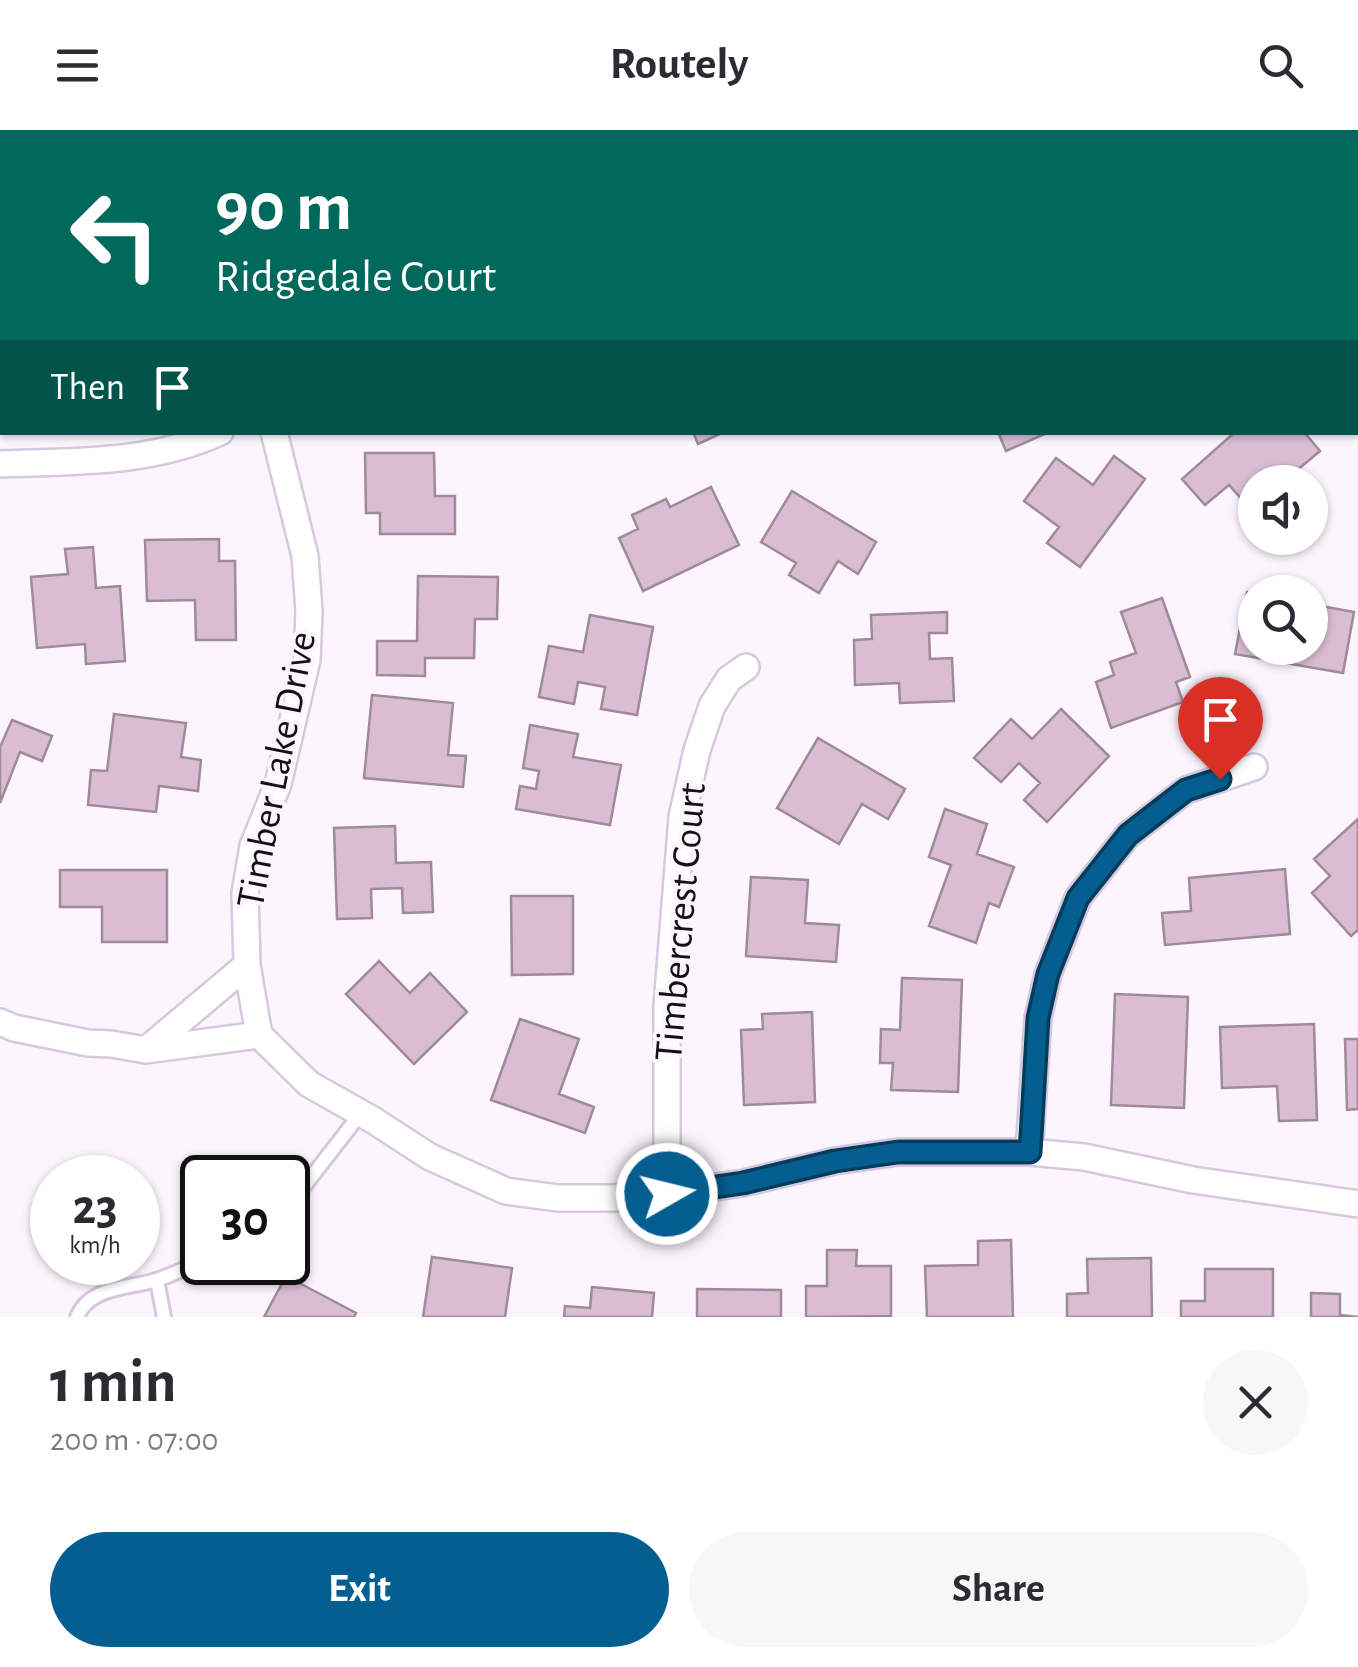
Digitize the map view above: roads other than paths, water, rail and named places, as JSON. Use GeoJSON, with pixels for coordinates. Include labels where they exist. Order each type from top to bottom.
{"type":"FeatureCollection","features":[{"type":"Feature","properties":{"kind":"street"},"geometry":{"type":"LineString","coordinates":[[0,464],[126,459],[214,435]]}},
{"type":"Feature","properties":{"kind":"street","name":"Timber Lake Drive"},"geometry":{"type":"LineString","coordinates":[[259,1036],[247,965],[244,893],[253,846],[278,784],[307,660],[309,611],[305,556],[275,435]]}},
{"type":"Feature","properties":{"kind":"street","name":"Timbercrest Court"},"geometry":{"type":"LineString","coordinates":[[667,1194],[667,1006],[682,818],[697,750],[712,706],[729,679],[746,666]]}},
{"type":"Feature","properties":{"kind":"street"},"geometry":{"type":"LineString","coordinates":[[1030,1152],[1038,1018],[1048,974],[1078,898],[1128,835],[1186,790],[1254,767]]}},
{"type":"Feature","properties":{"kind":"street"},"geometry":{"type":"LineString","coordinates":[[146,1050],[247,965]]}},
{"type":"Feature","properties":{"kind":"street"},"geometry":{"type":"LineString","coordinates":[[0,1022],[51,1036],[146,1050],[259,1036],[308,1084],[430,1157],[506,1191],[558,1198],[667,1194],[898,1152],[1030,1152],[1084,1157],[1192,1180],[1358,1204]]}},
{"type":"Feature","properties":{"kind":"lane"},"geometry":{"type":"LineString","coordinates":[[310,1179],[361,1114]]}},
{"type":"Feature","properties":{"kind":"lane"},"geometry":{"type":"LineString","coordinates":[[77,1317],[81,1307],[100,1292],[134,1285]]}},
{"type":"Feature","properties":{"kind":"lane"},"geometry":{"type":"LineString","coordinates":[[159,1285],[164,1317]]}}]}
